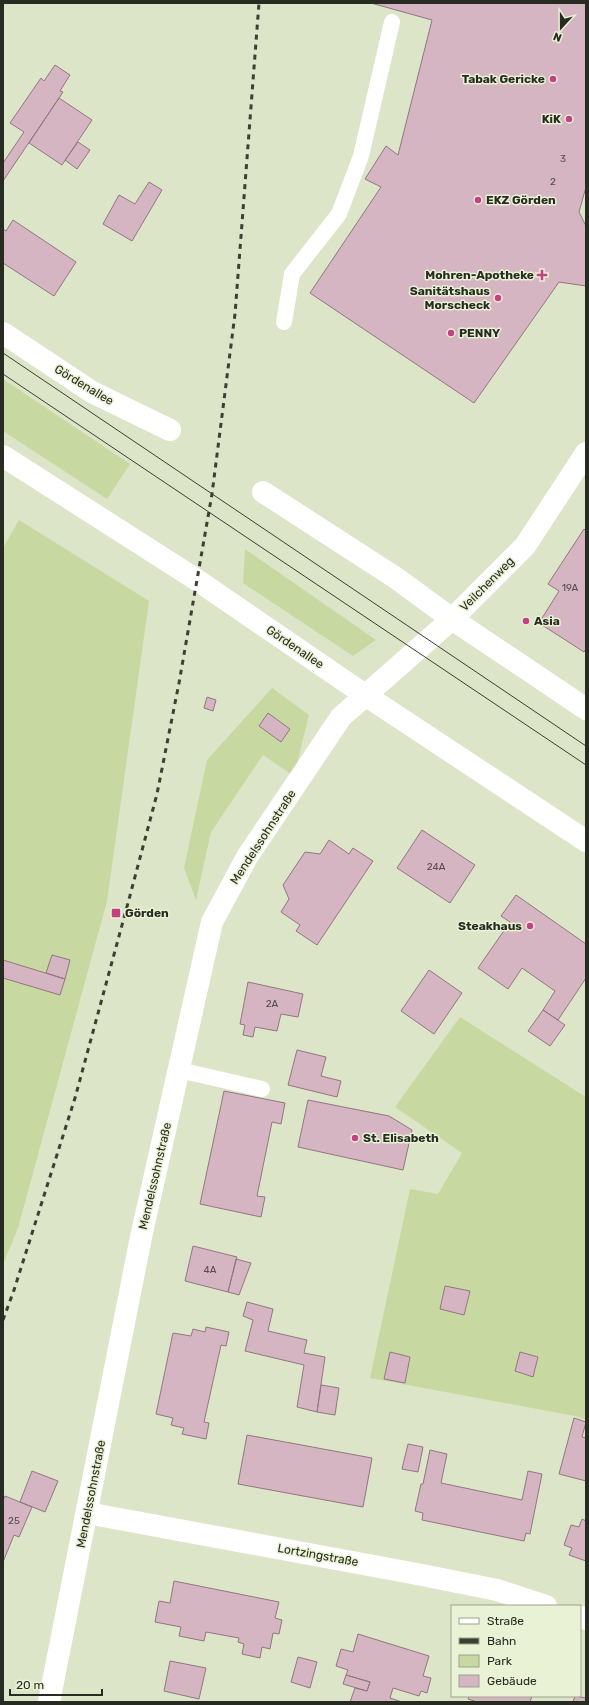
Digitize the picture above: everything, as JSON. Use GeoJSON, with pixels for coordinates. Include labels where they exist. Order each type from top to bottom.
{"type":"FeatureCollection","features":[{"type":"Feature","properties":{"kind":"street","name":"Gördenallee"},"geometry":{"type":"LineString","coordinates":[[3,333],[92,392],[170,430]]}},
{"type":"Feature","properties":{"kind":"street","name":"Veilchenweg"},"geometry":{"type":"LineString","coordinates":[[365,695],[452,619],[525,546],[586,453]]}},
{"type":"Feature","properties":{"kind":"street","name":"Gördenallee"},"geometry":{"type":"LineString","coordinates":[[3,456],[197,580],[365,695],[586,841]]}},
{"type":"Feature","properties":{"kind":"street"},"geometry":{"type":"LineString","coordinates":[[263,492],[396,578],[452,619],[586,709]]}},
{"type":"Feature","properties":{"kind":"street","name":"Mendelssohnstraße"},"geometry":{"type":"LineString","coordinates":[[49,1702],[88,1513],[141,1237],[212,922],[247,857],[341,717],[365,695]]}},
{"type":"Feature","properties":{"kind":"street","name":"Lortzingstraße"},"geometry":{"type":"LineString","coordinates":[[88,1513],[431,1576],[496,1590],[543,1605]]}},
{"type":"Feature","properties":{"kind":"lane"},"geometry":{"type":"LineString","coordinates":[[284,322],[292,274],[339,214],[361,156],[392,22]]}},
{"type":"Feature","properties":{"kind":"lane"},"geometry":{"type":"LineString","coordinates":[[179,1070],[262,1090]]}},
{"type":"Feature","properties":{"kind":"green space"},"geometry":{"type":"Polygon","coordinates":[[[3,379],[130,464],[107,499],[3,431],[3,379]]]}},
{"type":"Feature","properties":{"kind":"green space"},"geometry":{"type":"Polygon","coordinates":[[[19,520],[149,601],[107,901],[18,1228],[3,1264],[3,548],[19,520]]]}},
{"type":"Feature","properties":{"kind":"green space"},"geometry":{"type":"Polygon","coordinates":[[[245,549],[376,640],[353,656],[243,583],[245,549]]]}},
{"type":"Feature","properties":{"kind":"green space"},"geometry":{"type":"Polygon","coordinates":[[[272,688],[309,715],[294,776],[263,755],[211,832],[196,900],[184,868],[207,760],[272,688]]]}},
{"type":"Feature","properties":{"kind":"green space"},"geometry":{"type":"Polygon","coordinates":[[[460,1017],[586,1097],[586,1420],[575,1416],[370,1378],[410,1189],[438,1194],[462,1153],[395,1107],[460,1017]]]}},
{"type":"Feature","properties":{"kind":"building","name":"EKZ Görden"},"geometry":{"type":"Polygon","coordinates":[[[371,3],[586,3],[586,187],[579,212],[586,226],[586,286],[559,282],[474,403],[310,293],[381,187],[365,179],[386,146],[398,155],[432,20],[371,3]]]}},
{"type":"Feature","properties":{"kind":"building"},"geometry":{"type":"Polygon","coordinates":[[[55,65],[70,75],[60,91],[63,92],[3,181],[3,163],[24,132],[10,123],[41,78],[44,81],[55,65]]]}},
{"type":"Feature","properties":{"kind":"building"},"geometry":{"type":"Polygon","coordinates":[[[59,98],[92,120],[62,165],[29,143],[59,98]]]}},
{"type":"Feature","properties":{"kind":"building"},"geometry":{"type":"Polygon","coordinates":[[[78,142],[90,150],[77,169],[65,160],[78,142]]]}},
{"type":"Feature","properties":{"kind":"building"},"geometry":{"type":"Polygon","coordinates":[[[149,182],[162,190],[132,241],[103,224],[119,195],[135,204],[149,182]]]}},
{"type":"Feature","properties":{"kind":"building"},"geometry":{"type":"Polygon","coordinates":[[[13,220],[76,262],[54,296],[3,263],[3,229],[6,231],[13,220]]]}},
{"type":"Feature","properties":{"kind":"building"},"geometry":{"type":"Polygon","coordinates":[[[584,529],[586,531],[586,649],[584,652],[539,623],[559,591],[548,584],[584,529]]]}},
{"type":"Feature","properties":{"kind":"building"},"geometry":{"type":"Polygon","coordinates":[[[207,697],[216,700],[213,711],[204,708],[207,697]]]}},
{"type":"Feature","properties":{"kind":"building"},"geometry":{"type":"Polygon","coordinates":[[[268,713],[290,729],[281,742],[259,726],[268,713]]]}},
{"type":"Feature","properties":{"kind":"building"},"geometry":{"type":"Polygon","coordinates":[[[422,830],[475,865],[450,903],[397,868],[422,830]]]}},
{"type":"Feature","properties":{"kind":"building"},"geometry":{"type":"Polygon","coordinates":[[[329,840],[349,854],[353,848],[373,861],[317,945],[296,931],[300,925],[281,912],[289,899],[283,885],[305,852],[320,854],[329,840]]]}},
{"type":"Feature","properties":{"kind":"building"},"geometry":{"type":"Polygon","coordinates":[[[516,895],[586,944],[586,978],[558,1020],[543,1010],[555,991],[522,968],[508,989],[478,968],[510,922],[501,916],[516,895]]]}},
{"type":"Feature","properties":{"kind":"building"},"geometry":{"type":"Polygon","coordinates":[[[52,955],[70,960],[65,979],[46,973],[52,955]]]}},
{"type":"Feature","properties":{"kind":"building"},"geometry":{"type":"Polygon","coordinates":[[[3,960],[65,979],[60,995],[3,978],[3,960]]]}},
{"type":"Feature","properties":{"kind":"building"},"geometry":{"type":"Polygon","coordinates":[[[429,970],[462,993],[434,1034],[401,1011],[429,970]]]}},
{"type":"Feature","properties":{"kind":"building"},"geometry":{"type":"Polygon","coordinates":[[[248,982],[303,994],[298,1017],[281,1014],[277,1031],[255,1027],[253,1037],[243,1035],[245,1025],[240,1024],[248,982]]]}},
{"type":"Feature","properties":{"kind":"building"},"geometry":{"type":"Polygon","coordinates":[[[543,1010],[565,1025],[550,1046],[528,1031],[543,1010]]]}},
{"type":"Feature","properties":{"kind":"building"},"geometry":{"type":"Polygon","coordinates":[[[297,1050],[326,1057],[321,1076],[341,1081],[337,1097],[288,1085],[297,1050]]]}},
{"type":"Feature","properties":{"kind":"building"},"geometry":{"type":"Polygon","coordinates":[[[224,1091],[285,1103],[281,1124],[272,1122],[257,1196],[265,1197],[261,1217],[200,1204],[224,1091]]]}},
{"type":"Feature","properties":{"kind":"building","name":"St. Elisabeth"},"geometry":{"type":"Polygon","coordinates":[[[308,1100],[389,1116],[412,1130],[403,1170],[298,1147],[308,1100]]]}},
{"type":"Feature","properties":{"kind":"building"},"geometry":{"type":"Polygon","coordinates":[[[193,1246],[237,1257],[228,1292],[185,1281],[193,1246]]]}},
{"type":"Feature","properties":{"kind":"building"},"geometry":{"type":"Polygon","coordinates":[[[236,1259],[251,1263],[239,1295],[228,1292],[236,1259]]]}},
{"type":"Feature","properties":{"kind":"building"},"geometry":{"type":"Polygon","coordinates":[[[445,1286],[470,1291],[464,1315],[440,1309],[445,1286]]]}},
{"type":"Feature","properties":{"kind":"building"},"geometry":{"type":"Polygon","coordinates":[[[247,1302],[273,1309],[268,1331],[307,1340],[304,1353],[325,1357],[317,1412],[297,1407],[304,1365],[245,1351],[253,1320],[243,1316],[247,1302]]]}},
{"type":"Feature","properties":{"kind":"building"},"geometry":{"type":"Polygon","coordinates":[[[206,1327],[229,1332],[226,1346],[221,1345],[204,1422],[209,1423],[206,1439],[182,1434],[184,1428],[171,1425],[173,1418],[156,1414],[173,1333],[191,1336],[193,1329],[205,1332],[206,1327]]]}},
{"type":"Feature","properties":{"kind":"building"},"geometry":{"type":"Polygon","coordinates":[[[390,1352],[410,1357],[405,1383],[384,1379],[390,1352]]]}},
{"type":"Feature","properties":{"kind":"building"},"geometry":{"type":"Polygon","coordinates":[[[520,1352],[538,1357],[533,1377],[515,1371],[520,1352]]]}},
{"type":"Feature","properties":{"kind":"building"},"geometry":{"type":"Polygon","coordinates":[[[321,1385],[339,1388],[335,1415],[317,1412],[321,1385]]]}},
{"type":"Feature","properties":{"kind":"building"},"geometry":{"type":"Polygon","coordinates":[[[574,1418],[586,1422],[582,1437],[586,1438],[586,1481],[559,1474],[574,1418]]]}},
{"type":"Feature","properties":{"kind":"building"},"geometry":{"type":"Polygon","coordinates":[[[247,1435],[372,1458],[363,1507],[238,1484],[247,1435]]]}},
{"type":"Feature","properties":{"kind":"building"},"geometry":{"type":"Polygon","coordinates":[[[408,1444],[423,1447],[418,1472],[402,1469],[408,1444]]]}},
{"type":"Feature","properties":{"kind":"building"},"geometry":{"type":"Polygon","coordinates":[[[430,1450],[447,1454],[441,1483],[522,1500],[528,1471],[542,1474],[530,1534],[526,1533],[524,1541],[422,1520],[423,1513],[415,1511],[421,1484],[423,1484],[430,1450]]]}},
{"type":"Feature","properties":{"kind":"building"},"geometry":{"type":"Polygon","coordinates":[[[32,1471],[58,1481],[45,1512],[20,1502],[32,1471]]]}},
{"type":"Feature","properties":{"kind":"building"},"geometry":{"type":"Polygon","coordinates":[[[5,1496],[32,1507],[19,1537],[14,1535],[3,1562],[3,1500],[5,1496]]]}},
{"type":"Feature","properties":{"kind":"building"},"geometry":{"type":"Polygon","coordinates":[[[582,1519],[586,1521],[586,1561],[569,1555],[572,1548],[564,1545],[571,1525],[579,1527],[582,1519]]]}},
{"type":"Feature","properties":{"kind":"building"},"geometry":{"type":"Polygon","coordinates":[[[174,1581],[279,1602],[275,1618],[282,1620],[279,1634],[273,1633],[270,1649],[262,1647],[260,1658],[242,1654],[244,1644],[238,1642],[239,1638],[206,1632],[204,1641],[179,1636],[181,1627],[155,1622],[159,1601],[170,1603],[174,1581]]]}},
{"type":"Feature","properties":{"kind":"building"},"geometry":{"type":"Polygon","coordinates":[[[358,1634],[429,1656],[423,1676],[431,1678],[427,1693],[421,1691],[419,1696],[393,1688],[390,1698],[402,1702],[350,1702],[355,1688],[367,1691],[370,1682],[346,1675],[348,1670],[336,1666],[341,1649],[353,1652],[358,1634]]]}},
{"type":"Feature","properties":{"kind":"building"},"geometry":{"type":"Polygon","coordinates":[[[298,1657],[317,1662],[310,1688],[291,1682],[298,1657]]]}},
{"type":"Feature","properties":{"kind":"building"},"geometry":{"type":"Polygon","coordinates":[[[170,1661],[206,1668],[199,1699],[164,1691],[170,1661]]]}},
{"type":"Feature","properties":{"kind":"building"},"geometry":{"type":"Polygon","coordinates":[[[346,1675],[370,1682],[367,1691],[343,1684],[346,1675]]]}},
{"type":"Feature","properties":{"kind":"building"},"geometry":{"type":"Polygon","coordinates":[[[469,1697],[532,1697],[530,1702],[477,1702],[468,1699],[469,1697]]]}},
{"type":"Feature","properties":{"kind":"building"},"geometry":{"type":"Polygon","coordinates":[[[575,1697],[586,1698],[586,1702],[573,1702],[575,1697]]]}},
{"type":"Feature","properties":{"kind":"tram line"},"geometry":{"type":"LineString","coordinates":[[3,353],[586,746]]}},
{"type":"Feature","properties":{"kind":"tram line"},"geometry":{"type":"LineString","coordinates":[[3,374],[586,765]]}},
{"type":"Feature","properties":{"kind":"railway"},"geometry":{"type":"LineString","coordinates":[[3,1320],[14,1290],[75,1098],[157,794],[179,683],[212,494],[235,314],[259,3]]}},
{"type":"Feature","properties":{"kind":"place","name":"Tabak Gericke"},"geometry":{"type":"Point","coordinates":[553,79]}},
{"type":"Feature","properties":{"kind":"place","name":"KiK"},"geometry":{"type":"Point","coordinates":[569,119]}},
{"type":"Feature","properties":{"kind":"place","name":"EKZ Görden"},"geometry":{"type":"Point","coordinates":[478,200]}},
{"type":"Feature","properties":{"kind":"place","name":"Mohren-Apotheke"},"geometry":{"type":"Point","coordinates":[542,275]}},
{"type":"Feature","properties":{"kind":"place","name":"Sanitätshaus Morscheck"},"geometry":{"type":"Point","coordinates":[498,298]}},
{"type":"Feature","properties":{"kind":"place","name":"PENNY"},"geometry":{"type":"Point","coordinates":[451,333]}},
{"type":"Feature","properties":{"kind":"place","name":"Asia"},"geometry":{"type":"Point","coordinates":[526,621]}},
{"type":"Feature","properties":{"kind":"place","name":"Görden"},"geometry":{"type":"Point","coordinates":[116,913]}},
{"type":"Feature","properties":{"kind":"place","name":"Steakhaus"},"geometry":{"type":"Point","coordinates":[530,926]}},
{"type":"Feature","properties":{"kind":"place","name":"St. Elisabeth"},"geometry":{"type":"Point","coordinates":[355,1138]}}]}
